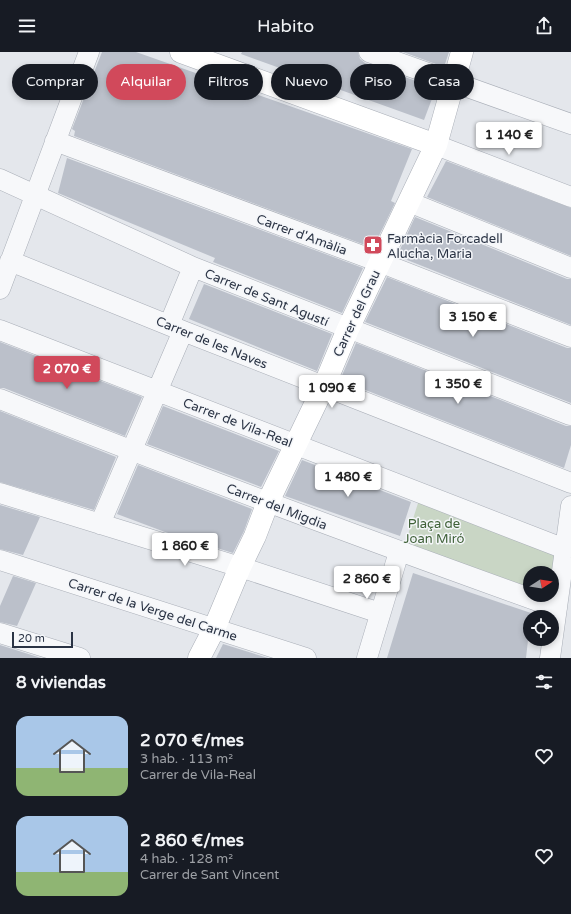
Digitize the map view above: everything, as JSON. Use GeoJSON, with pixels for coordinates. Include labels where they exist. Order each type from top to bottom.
{"type":"FeatureCollection","features":[{"type":"Feature","properties":{"kind":"street"},"geometry":{"type":"LineString","coordinates":[[0,288],[89,52]]}},
{"type":"Feature","properties":{"kind":"street"},"geometry":{"type":"LineString","coordinates":[[181,52],[436,145],[571,197]]}},
{"type":"Feature","properties":{"kind":"street"},"geometry":{"type":"LineString","coordinates":[[369,52],[414,68]]}},
{"type":"Feature","properties":{"kind":"street","name":"Carrer del Grau"},"geometry":{"type":"LineString","coordinates":[[459,64],[462,52]]}},
{"type":"Feature","properties":{"kind":"street"},"geometry":{"type":"LineString","coordinates":[[474,89],[571,124]]}},
{"type":"Feature","properties":{"kind":"street","name":"Carrer del Grau"},"geometry":{"type":"LineString","coordinates":[[199,658],[214,629],[240,567],[255,536],[268,502],[324,386],[379,262],[436,145],[449,100]]}},
{"type":"Feature","properties":{"kind":"street","name":"Carrer d'Amàlia"},"geometry":{"type":"LineString","coordinates":[[55,141],[379,262],[571,337]]}},
{"type":"Feature","properties":{"kind":"street","name":"Carrer de Sant Agustí"},"geometry":{"type":"LineString","coordinates":[[0,179],[34,196],[193,267],[570,415]]}},
{"type":"Feature","properties":{"kind":"street"},"geometry":{"type":"LineString","coordinates":[[409,202],[571,268]]}},
{"type":"Feature","properties":{"kind":"street","name":"Carrer de les Naves"},"geometry":{"type":"LineString","coordinates":[[10,261],[176,328],[571,483]]}},
{"type":"Feature","properties":{"kind":"street"},"geometry":{"type":"LineString","coordinates":[[100,524],[156,392],[193,267]]}},
{"type":"Feature","properties":{"kind":"street","name":"Carrer de Vila-Real"},"geometry":{"type":"LineString","coordinates":[[0,330],[156,392],[296,444],[565,549]]}},
{"type":"Feature","properties":{"kind":"street","name":"Carrer del Migdia"},"geometry":{"type":"LineString","coordinates":[[0,399],[132,451],[399,552],[557,608]]}},
{"type":"Feature","properties":{"kind":"street"},"geometry":{"type":"LineString","coordinates":[[0,493],[240,567],[380,613]]}},
{"type":"Feature","properties":{"kind":"street"},"geometry":{"type":"LineString","coordinates":[[550,658],[571,506]]}},
{"type":"Feature","properties":{"kind":"street"},"geometry":{"type":"LineString","coordinates":[[367,658],[399,552]]}},
{"type":"Feature","properties":{"kind":"street","name":"Carrer de la Verge del Carme"},"geometry":{"type":"LineString","coordinates":[[2,565],[306,658]]}},
{"type":"Feature","properties":{"kind":"street"},"geometry":{"type":"LineString","coordinates":[[0,633],[80,658]]}},
{"type":"Feature","properties":{"kind":"green space","name":"Plaça de Joan Miró"},"geometry":{"type":"Polygon","coordinates":[[[419,500],[556,553],[553,566],[523,566],[523,587],[405,544],[419,500]]]}},
{"type":"Feature","properties":{"kind":"building"},"geometry":{"type":"Polygon","coordinates":[[[102,52],[136,52],[170,64],[106,64],[106,100],[186,100],[186,70],[194,72],[194,100],[263,100],[263,97],[412,149],[391,201],[395,203],[373,248],[74,136],[75,131],[72,129],[83,100],[98,100],[97,64],[102,52]]]}},
{"type":"Feature","properties":{"kind":"building"},"geometry":{"type":"Polygon","coordinates":[[[242,52],[358,52],[360,59],[368,64],[350,64],[350,93],[342,90],[342,64],[271,65],[241,54],[242,52]]]}},
{"type":"Feature","properties":{"kind":"building"},"geometry":{"type":"Polygon","coordinates":[[[403,52],[449,52],[445,64],[436,64],[403,52]]]}},
{"type":"Feature","properties":{"kind":"building"},"geometry":{"type":"Polygon","coordinates":[[[406,77],[414,80],[414,100],[432,100],[424,120],[369,100],[406,100],[406,77]]]}},
{"type":"Feature","properties":{"kind":"building"},"geometry":{"type":"Polygon","coordinates":[[[67,158],[363,268],[342,313],[213,262],[215,258],[58,193],[67,158]]]}},
{"type":"Feature","properties":{"kind":"building"},"geometry":{"type":"Polygon","coordinates":[[[446,161],[571,208],[571,256],[427,197],[446,161]]]}},
{"type":"Feature","properties":{"kind":"building"},"geometry":{"type":"Polygon","coordinates":[[[415,217],[567,279],[571,279],[571,325],[397,256],[415,217]]]}},
{"type":"Feature","properties":{"kind":"building"},"geometry":{"type":"Polygon","coordinates":[[[387,277],[567,348],[571,348],[571,403],[365,322],[387,277]]]}},
{"type":"Feature","properties":{"kind":"building"},"geometry":{"type":"Polygon","coordinates":[[[204,284],[332,334],[317,371],[189,319],[204,284]]]}},
{"type":"Feature","properties":{"kind":"building"},"geometry":{"type":"Polygon","coordinates":[[[0,342],[142,397],[125,436],[4,388],[0,388],[0,342]]]}},
{"type":"Feature","properties":{"kind":"building"},"geometry":{"type":"Polygon","coordinates":[[[356,343],[566,426],[571,426],[571,445],[564,468],[340,380],[356,343]]]}},
{"type":"Feature","properties":{"kind":"building"},"geometry":{"type":"Polygon","coordinates":[[[163,406],[279,451],[261,487],[147,444],[163,406]]]}},
{"type":"Feature","properties":{"kind":"building"},"geometry":{"type":"Polygon","coordinates":[[[0,411],[116,457],[94,510],[0,482],[0,411]]]}},
{"type":"Feature","properties":{"kind":"building"},"geometry":{"type":"Polygon","coordinates":[[[302,460],[411,502],[400,536],[285,496],[302,460]]]}},
{"type":"Feature","properties":{"kind":"building"},"geometry":{"type":"Polygon","coordinates":[[[138,465],[252,509],[244,531],[233,553],[165,532],[117,514],[138,465]]]}},
{"type":"Feature","properties":{"kind":"building"},"geometry":{"type":"Polygon","coordinates":[[[0,505],[40,517],[23,555],[0,549],[0,505]]]}},
{"type":"Feature","properties":{"kind":"building"},"geometry":{"type":"Polygon","coordinates":[[[413,573],[523,610],[523,646],[527,646],[526,658],[387,658],[413,573]]]}},
{"type":"Feature","properties":{"kind":"building"},"geometry":{"type":"Polygon","coordinates":[[[13,576],[36,583],[17,626],[0,622],[0,606],[13,576]]]}},
{"type":"Feature","properties":{"kind":"building"},"geometry":{"type":"Polygon","coordinates":[[[223,644],[268,658],[216,658],[223,644]]]}},
{"type":"Feature","properties":{"kind":"building"},"geometry":{"type":"Polygon","coordinates":[[[0,645],[41,658],[0,658],[0,645]]]}},
{"type":"Feature","properties":{"kind":"place","name":"Farmàcia Forcadell Alucha, Maria"},"geometry":{"type":"Point","coordinates":[373,245]}}]}
